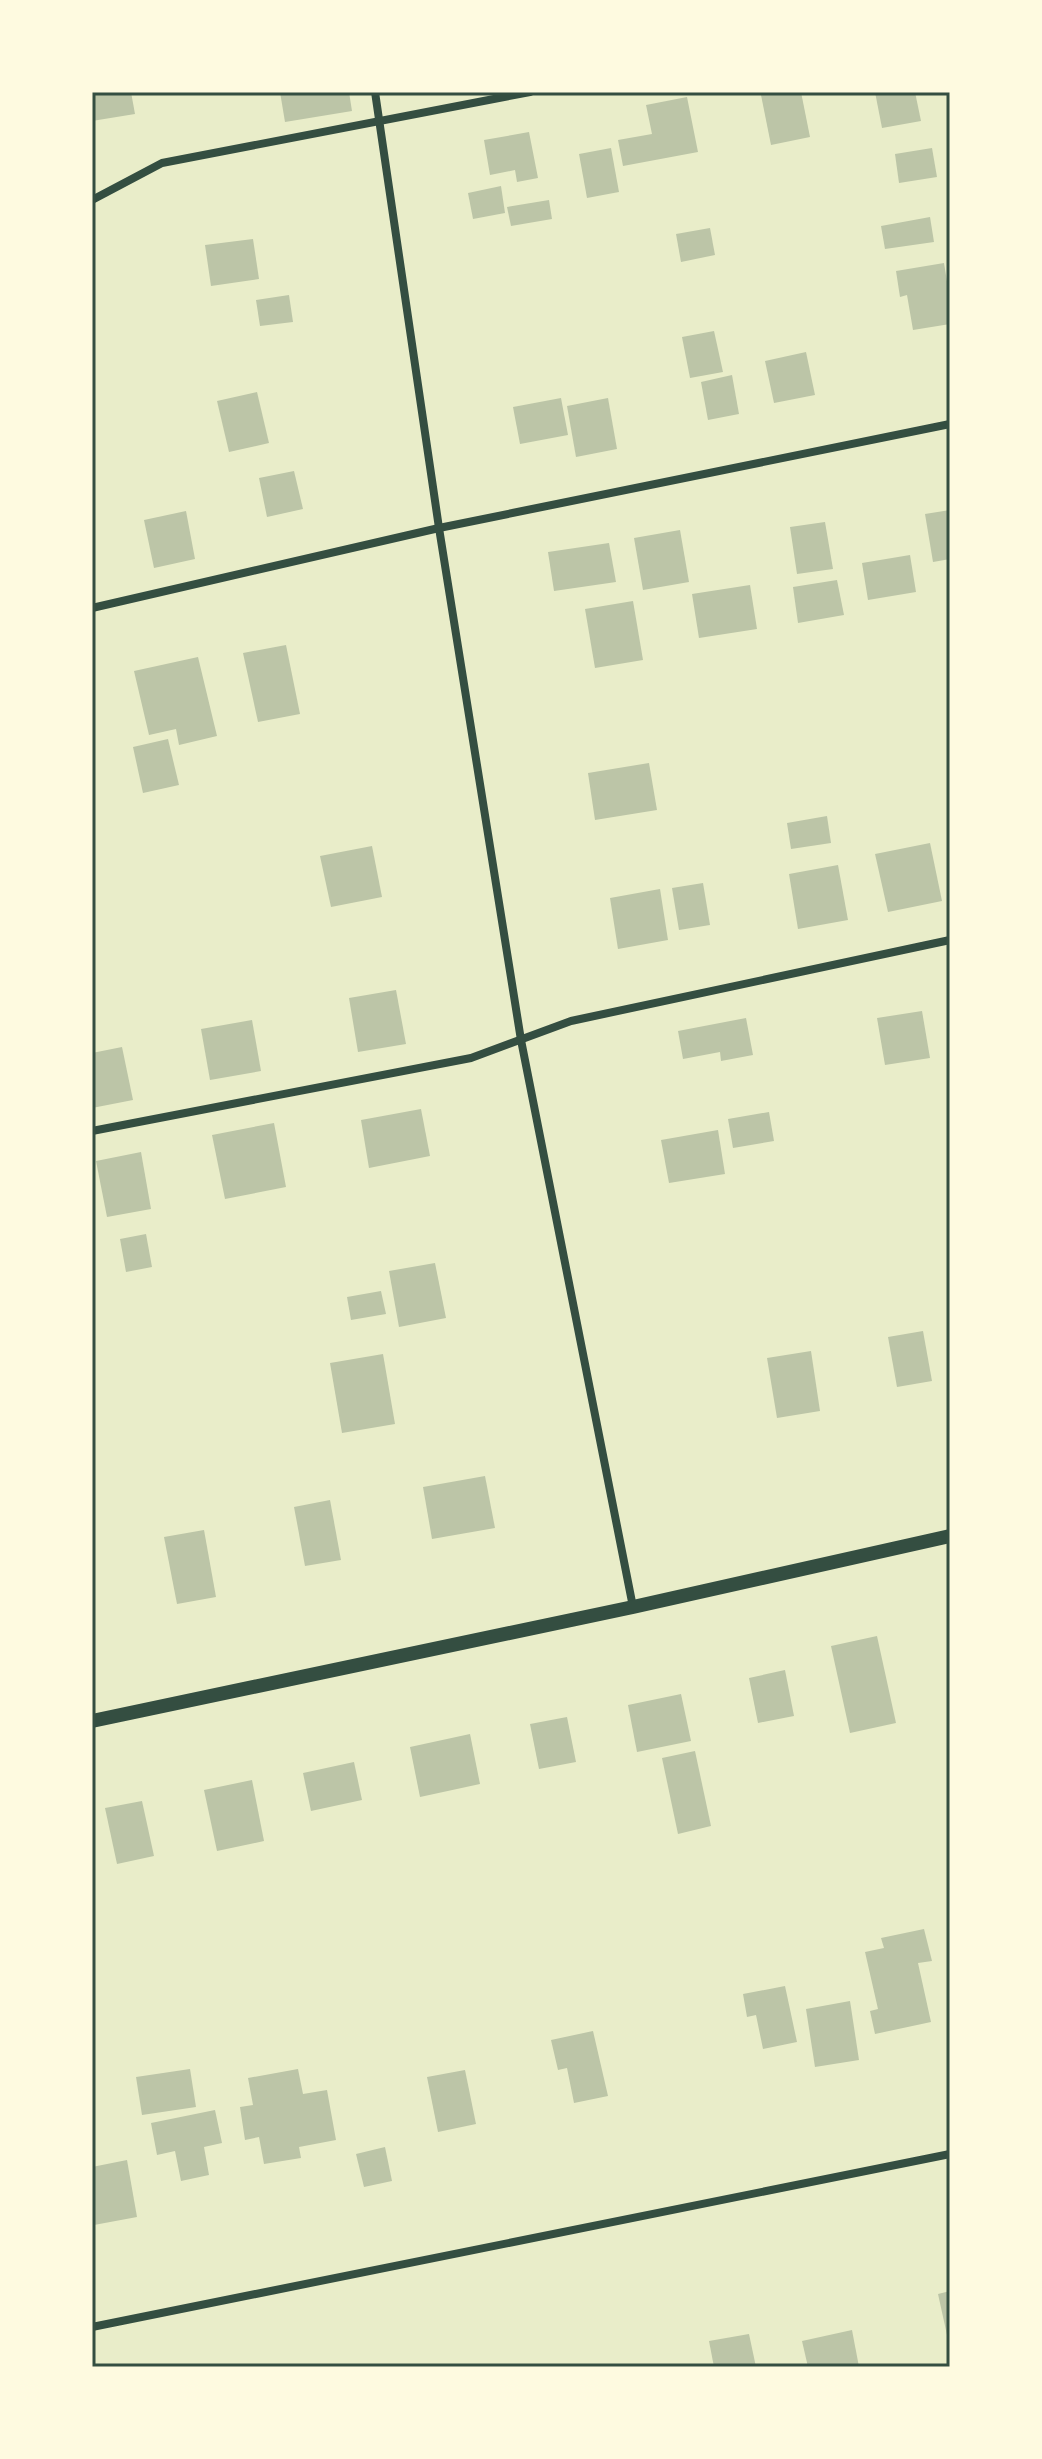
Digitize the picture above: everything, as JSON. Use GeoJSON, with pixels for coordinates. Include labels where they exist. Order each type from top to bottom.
{"type":"FeatureCollection","features":[{"type":"Feature","properties":{"kind":"street"},"geometry":{"type":"LineString","coordinates":[[375,92],[439,528],[521,1040],[633,1607]]}},
{"type":"Feature","properties":{"kind":"street"},"geometry":{"type":"LineString","coordinates":[[92,200],[162,163],[530,92]]}},
{"type":"Feature","properties":{"kind":"street"},"geometry":{"type":"LineString","coordinates":[[92,608],[439,528],[950,424]]}},
{"type":"Feature","properties":{"kind":"street"},"geometry":{"type":"LineString","coordinates":[[92,1131],[471,1058],[571,1021],[950,940]]}},
{"type":"Feature","properties":{"kind":"street"},"geometry":{"type":"LineString","coordinates":[[92,1721],[633,1607],[950,1536]]}},
{"type":"Feature","properties":{"kind":"street"},"geometry":{"type":"LineString","coordinates":[[92,2327],[950,2154]]}},
{"type":"Feature","properties":{"kind":"building"},"geometry":{"type":"Polygon","coordinates":[[[92,92],[131,92],[135,114],[92,121],[92,92]]]}},
{"type":"Feature","properties":{"kind":"building"},"geometry":{"type":"Polygon","coordinates":[[[280,92],[349,92],[352,111],[285,122],[280,92]]]}},
{"type":"Feature","properties":{"kind":"building"},"geometry":{"type":"Polygon","coordinates":[[[801,92],[810,137],[771,145],[761,95],[801,92]]]}},
{"type":"Feature","properties":{"kind":"building"},"geometry":{"type":"Polygon","coordinates":[[[875,92],[915,92],[921,121],[882,128],[875,92]]]}},
{"type":"Feature","properties":{"kind":"building"},"geometry":{"type":"Polygon","coordinates":[[[687,97],[698,152],[623,166],[618,140],[652,134],[646,105],[687,97]]]}},
{"type":"Feature","properties":{"kind":"building"},"geometry":{"type":"Polygon","coordinates":[[[529,132],[538,178],[517,182],[515,170],[490,175],[484,140],[529,132]]]}},
{"type":"Feature","properties":{"kind":"building"},"geometry":{"type":"Polygon","coordinates":[[[611,148],[619,192],[587,198],[579,154],[611,148]]]}},
{"type":"Feature","properties":{"kind":"building"},"geometry":{"type":"Polygon","coordinates":[[[932,148],[937,177],[899,183],[895,154],[932,148]]]}},
{"type":"Feature","properties":{"kind":"building"},"geometry":{"type":"Polygon","coordinates":[[[501,186],[505,213],[473,219],[468,193],[501,186]]]}},
{"type":"Feature","properties":{"kind":"building"},"geometry":{"type":"Polygon","coordinates":[[[549,200],[552,219],[511,226],[507,207],[549,200]]]}},
{"type":"Feature","properties":{"kind":"building"},"geometry":{"type":"Polygon","coordinates":[[[930,217],[934,242],[885,249],[881,226],[930,217]]]}},
{"type":"Feature","properties":{"kind":"building"},"geometry":{"type":"Polygon","coordinates":[[[710,228],[715,255],[681,262],[676,234],[710,228]]]}},
{"type":"Feature","properties":{"kind":"building"},"geometry":{"type":"Polygon","coordinates":[[[253,239],[259,279],[211,286],[205,245],[253,239]]]}},
{"type":"Feature","properties":{"kind":"building"},"geometry":{"type":"Polygon","coordinates":[[[944,263],[950,324],[913,330],[907,295],[900,297],[896,271],[944,263]]]}},
{"type":"Feature","properties":{"kind":"building"},"geometry":{"type":"Polygon","coordinates":[[[289,295],[293,322],[260,326],[256,300],[289,295]]]}},
{"type":"Feature","properties":{"kind":"building"},"geometry":{"type":"Polygon","coordinates":[[[714,331],[723,372],[690,378],[682,337],[714,331]]]}},
{"type":"Feature","properties":{"kind":"building"},"geometry":{"type":"Polygon","coordinates":[[[806,352],[815,395],[774,403],[765,361],[806,352]]]}},
{"type":"Feature","properties":{"kind":"building"},"geometry":{"type":"Polygon","coordinates":[[[732,375],[739,414],[708,420],[701,382],[732,375]]]}},
{"type":"Feature","properties":{"kind":"building"},"geometry":{"type":"Polygon","coordinates":[[[257,392],[269,443],[229,452],[217,401],[257,392]]]}},
{"type":"Feature","properties":{"kind":"building"},"geometry":{"type":"Polygon","coordinates":[[[561,398],[568,435],[520,444],[513,407],[561,398]]]}},
{"type":"Feature","properties":{"kind":"building"},"geometry":{"type":"Polygon","coordinates":[[[608,398],[617,449],[576,457],[567,406],[608,398]]]}},
{"type":"Feature","properties":{"kind":"building"},"geometry":{"type":"Polygon","coordinates":[[[294,471],[303,509],[267,517],[259,478],[294,471]]]}},
{"type":"Feature","properties":{"kind":"building"},"geometry":{"type":"Polygon","coordinates":[[[950,510],[950,559],[933,562],[925,514],[950,510]]]}},
{"type":"Feature","properties":{"kind":"building"},"geometry":{"type":"Polygon","coordinates":[[[186,511],[195,559],[154,568],[144,520],[186,511]]]}},
{"type":"Feature","properties":{"kind":"building"},"geometry":{"type":"Polygon","coordinates":[[[825,522],[833,569],[797,574],[790,527],[825,522]]]}},
{"type":"Feature","properties":{"kind":"building"},"geometry":{"type":"Polygon","coordinates":[[[680,530],[689,582],[643,590],[634,538],[680,530]]]}},
{"type":"Feature","properties":{"kind":"building"},"geometry":{"type":"Polygon","coordinates":[[[609,543],[616,582],[554,591],[548,552],[609,543]]]}},
{"type":"Feature","properties":{"kind":"building"},"geometry":{"type":"Polygon","coordinates":[[[910,555],[916,592],[868,600],[862,563],[910,555]]]}},
{"type":"Feature","properties":{"kind":"building"},"geometry":{"type":"Polygon","coordinates":[[[837,580],[844,615],[798,623],[793,587],[837,580]]]}},
{"type":"Feature","properties":{"kind":"building"},"geometry":{"type":"Polygon","coordinates":[[[750,585],[757,629],[699,638],[692,594],[750,585]]]}},
{"type":"Feature","properties":{"kind":"building"},"geometry":{"type":"Polygon","coordinates":[[[633,601],[643,660],[595,668],[585,609],[633,601]]]}},
{"type":"Feature","properties":{"kind":"building"},"geometry":{"type":"Polygon","coordinates":[[[286,645],[300,714],[258,722],[243,653],[286,645]]]}},
{"type":"Feature","properties":{"kind":"building"},"geometry":{"type":"Polygon","coordinates":[[[198,657],[217,736],[179,745],[176,729],[149,735],[134,671],[198,657]]]}},
{"type":"Feature","properties":{"kind":"building"},"geometry":{"type":"Polygon","coordinates":[[[168,739],[179,785],[143,793],[133,747],[168,739]]]}},
{"type":"Feature","properties":{"kind":"building"},"geometry":{"type":"Polygon","coordinates":[[[649,763],[657,810],[595,820],[588,773],[649,763]]]}},
{"type":"Feature","properties":{"kind":"building"},"geometry":{"type":"Polygon","coordinates":[[[827,816],[831,843],[791,849],[787,823],[827,816]]]}},
{"type":"Feature","properties":{"kind":"building"},"geometry":{"type":"Polygon","coordinates":[[[930,843],[942,901],[888,912],[875,854],[930,843]]]}},
{"type":"Feature","properties":{"kind":"building"},"geometry":{"type":"Polygon","coordinates":[[[372,846],[382,897],[331,907],[320,856],[372,846]]]}},
{"type":"Feature","properties":{"kind":"building"},"geometry":{"type":"Polygon","coordinates":[[[838,865],[848,920],[798,929],[789,874],[838,865]]]}},
{"type":"Feature","properties":{"kind":"building"},"geometry":{"type":"Polygon","coordinates":[[[703,883],[710,925],[679,930],[672,888],[703,883]]]}},
{"type":"Feature","properties":{"kind":"building"},"geometry":{"type":"Polygon","coordinates":[[[660,889],[668,940],[618,949],[610,898],[660,889]]]}},
{"type":"Feature","properties":{"kind":"building"},"geometry":{"type":"Polygon","coordinates":[[[396,990],[406,1044],[358,1052],[349,998],[396,990]]]}},
{"type":"Feature","properties":{"kind":"building"},"geometry":{"type":"Polygon","coordinates":[[[922,1011],[930,1058],[885,1065],[877,1018],[922,1011]]]}},
{"type":"Feature","properties":{"kind":"building"},"geometry":{"type":"Polygon","coordinates":[[[746,1018],[753,1055],[721,1061],[720,1052],[683,1059],[678,1031],[746,1018]]]}},
{"type":"Feature","properties":{"kind":"building"},"geometry":{"type":"Polygon","coordinates":[[[252,1020],[261,1071],[210,1080],[201,1029],[252,1020]]]}},
{"type":"Feature","properties":{"kind":"building"},"geometry":{"type":"Polygon","coordinates":[[[122,1047],[133,1100],[92,1108],[92,1053],[122,1047]]]}},
{"type":"Feature","properties":{"kind":"building"},"geometry":{"type":"Polygon","coordinates":[[[421,1109],[430,1156],[369,1168],[361,1120],[421,1109]]]}},
{"type":"Feature","properties":{"kind":"building"},"geometry":{"type":"Polygon","coordinates":[[[769,1112],[774,1141],[733,1148],[728,1119],[769,1112]]]}},
{"type":"Feature","properties":{"kind":"building"},"geometry":{"type":"Polygon","coordinates":[[[274,1123],[286,1187],[225,1199],[212,1135],[274,1123]]]}},
{"type":"Feature","properties":{"kind":"building"},"geometry":{"type":"Polygon","coordinates":[[[718,1130],[725,1174],[669,1183],[661,1140],[718,1130]]]}},
{"type":"Feature","properties":{"kind":"building"},"geometry":{"type":"Polygon","coordinates":[[[141,1152],[151,1209],[107,1217],[96,1161],[141,1152]]]}},
{"type":"Feature","properties":{"kind":"building"},"geometry":{"type":"Polygon","coordinates":[[[146,1234],[152,1267],[126,1272],[120,1239],[146,1234]]]}},
{"type":"Feature","properties":{"kind":"building"},"geometry":{"type":"Polygon","coordinates":[[[435,1263],[446,1318],[399,1327],[389,1271],[435,1263]]]}},
{"type":"Feature","properties":{"kind":"building"},"geometry":{"type":"Polygon","coordinates":[[[381,1291],[386,1314],[351,1320],[347,1297],[381,1291]]]}},
{"type":"Feature","properties":{"kind":"building"},"geometry":{"type":"Polygon","coordinates":[[[923,1331],[932,1381],[897,1387],[888,1337],[923,1331]]]}},
{"type":"Feature","properties":{"kind":"building"},"geometry":{"type":"Polygon","coordinates":[[[811,1351],[820,1411],[777,1418],[767,1358],[811,1351]]]}},
{"type":"Feature","properties":{"kind":"building"},"geometry":{"type":"Polygon","coordinates":[[[383,1354],[395,1424],[342,1433],[330,1363],[383,1354]]]}},
{"type":"Feature","properties":{"kind":"building"},"geometry":{"type":"Polygon","coordinates":[[[485,1476],[495,1528],[432,1539],[423,1487],[485,1476]]]}},
{"type":"Feature","properties":{"kind":"building"},"geometry":{"type":"Polygon","coordinates":[[[330,1500],[341,1560],[305,1566],[294,1507],[330,1500]]]}},
{"type":"Feature","properties":{"kind":"building"},"geometry":{"type":"Polygon","coordinates":[[[204,1530],[216,1597],[177,1604],[164,1537],[204,1530]]]}},
{"type":"Feature","properties":{"kind":"building"},"geometry":{"type":"Polygon","coordinates":[[[877,1636],[896,1723],[850,1733],[831,1646],[877,1636]]]}},
{"type":"Feature","properties":{"kind":"building"},"geometry":{"type":"Polygon","coordinates":[[[785,1670],[794,1716],[758,1723],[749,1678],[785,1670]]]}},
{"type":"Feature","properties":{"kind":"building"},"geometry":{"type":"Polygon","coordinates":[[[681,1694],[691,1741],[637,1752],[628,1705],[681,1694]]]}},
{"type":"Feature","properties":{"kind":"building"},"geometry":{"type":"Polygon","coordinates":[[[567,1717],[576,1762],[539,1769],[530,1724],[567,1717]]]}},
{"type":"Feature","properties":{"kind":"building"},"geometry":{"type":"Polygon","coordinates":[[[470,1734],[480,1784],[420,1797],[410,1747],[470,1734]]]}},
{"type":"Feature","properties":{"kind":"building"},"geometry":{"type":"Polygon","coordinates":[[[695,1751],[711,1826],[678,1834],[662,1758],[695,1751]]]}},
{"type":"Feature","properties":{"kind":"building"},"geometry":{"type":"Polygon","coordinates":[[[354,1762],[362,1800],[311,1811],[303,1773],[354,1762]]]}},
{"type":"Feature","properties":{"kind":"building"},"geometry":{"type":"Polygon","coordinates":[[[252,1780],[264,1841],[217,1851],[204,1790],[252,1780]]]}},
{"type":"Feature","properties":{"kind":"building"},"geometry":{"type":"Polygon","coordinates":[[[142,1801],[154,1856],[117,1864],[105,1808],[142,1801]]]}},
{"type":"Feature","properties":{"kind":"building"},"geometry":{"type":"Polygon","coordinates":[[[924,1929],[932,1961],[918,1963],[931,2022],[875,2034],[870,2011],[878,2009],[865,1952],[884,1948],[881,1938],[924,1929]]]}},
{"type":"Feature","properties":{"kind":"building"},"geometry":{"type":"Polygon","coordinates":[[[785,1986],[797,2042],[763,2049],[756,2015],[747,2017],[743,1994],[785,1986]]]}},
{"type":"Feature","properties":{"kind":"building"},"geometry":{"type":"Polygon","coordinates":[[[850,2001],[859,2060],[815,2067],[806,2009],[850,2001]]]}},
{"type":"Feature","properties":{"kind":"building"},"geometry":{"type":"Polygon","coordinates":[[[593,2031],[608,2096],[574,2103],[567,2068],[558,2070],[551,2040],[593,2031]]]}},
{"type":"Feature","properties":{"kind":"building"},"geometry":{"type":"Polygon","coordinates":[[[190,2069],[196,2107],[142,2115],[136,2077],[190,2069]]]}},
{"type":"Feature","properties":{"kind":"building"},"geometry":{"type":"Polygon","coordinates":[[[298,2069],[303,2094],[327,2090],[336,2140],[299,2147],[301,2158],[264,2164],[259,2137],[245,2140],[240,2107],[253,2105],[248,2078],[298,2069]]]}},
{"type":"Feature","properties":{"kind":"building"},"geometry":{"type":"Polygon","coordinates":[[[465,2070],[476,2124],[438,2132],[427,2077],[465,2070]]]}},
{"type":"Feature","properties":{"kind":"building"},"geometry":{"type":"Polygon","coordinates":[[[215,2110],[222,2143],[204,2147],[209,2175],[181,2181],[175,2151],[157,2155],[151,2123],[215,2110]]]}},
{"type":"Feature","properties":{"kind":"building"},"geometry":{"type":"Polygon","coordinates":[[[385,2147],[392,2181],[364,2187],[356,2154],[385,2147]]]}},
{"type":"Feature","properties":{"kind":"building"},"geometry":{"type":"Polygon","coordinates":[[[127,2160],[137,2217],[94,2225],[92,2167],[127,2160]]]}},
{"type":"Feature","properties":{"kind":"building"},"geometry":{"type":"Polygon","coordinates":[[[950,2291],[950,2344],[949,2344],[938,2294],[950,2291]]]}},
{"type":"Feature","properties":{"kind":"building"},"geometry":{"type":"Polygon","coordinates":[[[852,2330],[859,2367],[808,2367],[802,2341],[852,2330]]]}},
{"type":"Feature","properties":{"kind":"building"},"geometry":{"type":"Polygon","coordinates":[[[749,2334],[756,2367],[714,2367],[709,2341],[749,2334]]]}}]}
